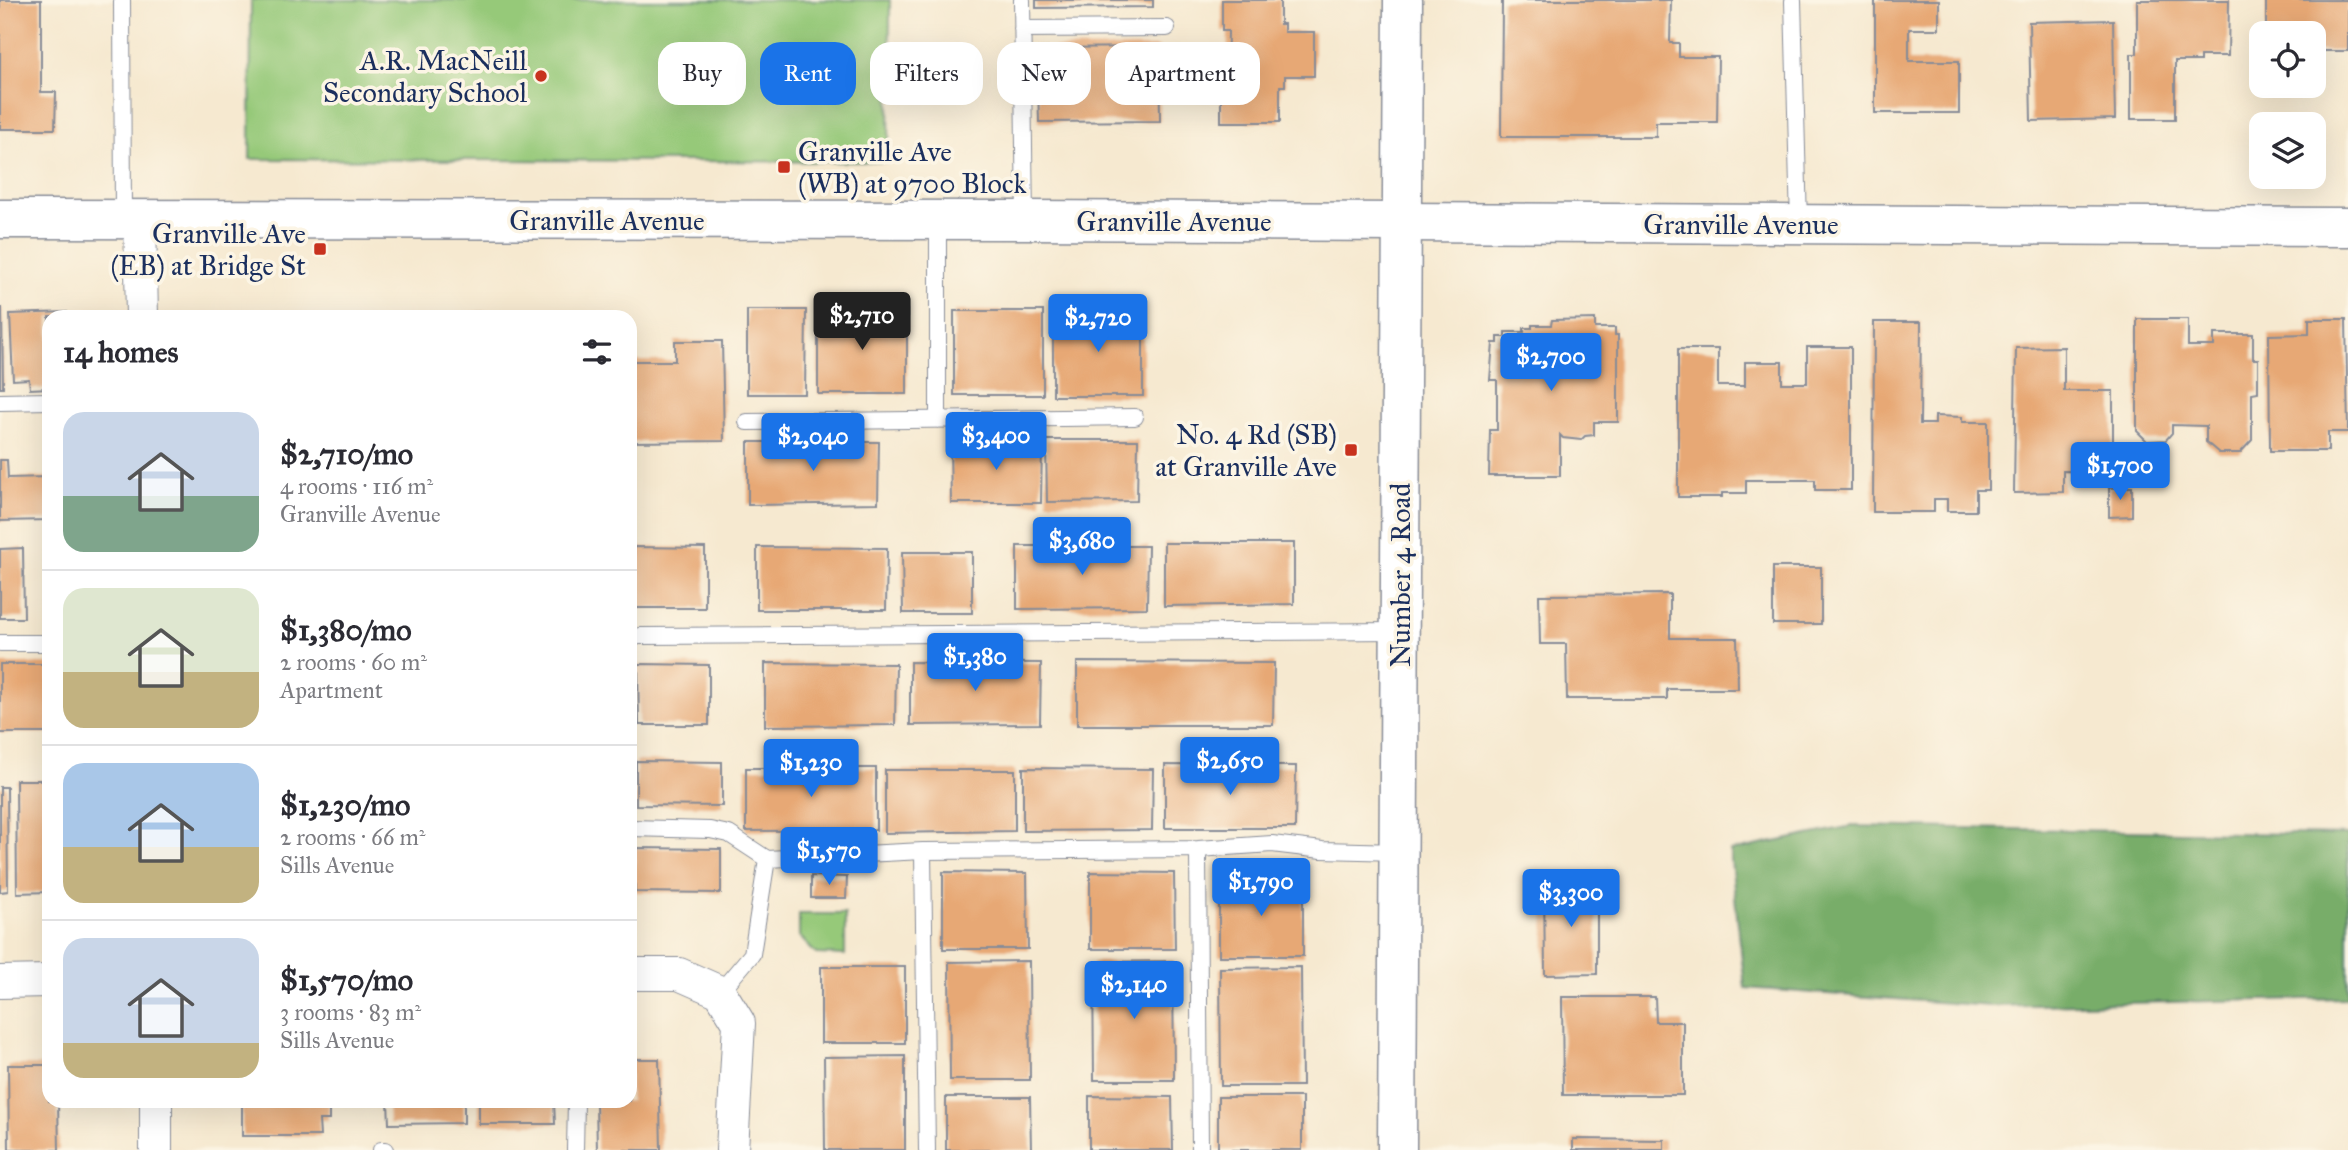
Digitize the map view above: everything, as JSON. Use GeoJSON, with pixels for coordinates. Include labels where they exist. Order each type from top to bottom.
{"type":"FeatureCollection","features":[{"type":"Feature","properties":{"kind":"street","name":"Number 4 Road"},"geometry":{"type":"LineString","coordinates":[[1397,1150],[1403,0]]}},
{"type":"Feature","properties":{"kind":"street","name":"Granville Avenue"},"geometry":{"type":"LineString","coordinates":[[0,219],[1025,220],[2348,227]]}},
{"type":"Feature","properties":{"kind":"street"},"geometry":{"type":"LineString","coordinates":[[132,219],[141,310]]}},
{"type":"Feature","properties":{"kind":"street"},"geometry":{"type":"LineString","coordinates":[[637,974],[679,974],[720,992],[739,1023],[732,1150]]}},
{"type":"Feature","properties":{"kind":"street"},"geometry":{"type":"LineString","coordinates":[[0,982],[42,981]]}},
{"type":"Feature","properties":{"kind":"street"},"geometry":{"type":"LineString","coordinates":[[156,1108],[156,1150]]}},
{"type":"Feature","properties":{"kind":"lane"},"geometry":{"type":"LineString","coordinates":[[122,0],[132,219]]}},
{"type":"Feature","properties":{"kind":"lane"},"geometry":{"type":"LineString","coordinates":[[1022,0],[1025,220]]}},
{"type":"Feature","properties":{"kind":"lane"},"geometry":{"type":"LineString","coordinates":[[1793,1],[1800,224]]}},
{"type":"Feature","properties":{"kind":"lane"},"geometry":{"type":"LineString","coordinates":[[1022,29],[1167,28]]}},
{"type":"Feature","properties":{"kind":"lane"},"geometry":{"type":"LineString","coordinates":[[938,220],[938,420]]}},
{"type":"Feature","properties":{"kind":"lane"},"geometry":{"type":"LineString","coordinates":[[0,402],[42,401]]}},
{"type":"Feature","properties":{"kind":"lane"},"geometry":{"type":"LineString","coordinates":[[747,422],[1135,417]]}},
{"type":"Feature","properties":{"kind":"lane"},"geometry":{"type":"LineString","coordinates":[[637,637],[1399,631]]}},
{"type":"Feature","properties":{"kind":"lane"},"geometry":{"type":"LineString","coordinates":[[0,643],[42,643]]}},
{"type":"Feature","properties":{"kind":"lane"},"geometry":{"type":"LineString","coordinates":[[637,828],[710,830],[729,834],[767,859],[923,851],[1198,849],[1272,844],[1398,852]]}},
{"type":"Feature","properties":{"kind":"lane"},"geometry":{"type":"LineString","coordinates":[[1198,849],[1200,1150]]}},
{"type":"Feature","properties":{"kind":"lane"},"geometry":{"type":"LineString","coordinates":[[923,851],[927,1150]]}},
{"type":"Feature","properties":{"kind":"lane"},"geometry":{"type":"LineString","coordinates":[[720,992],[752,954],[767,859]]}},
{"type":"Feature","properties":{"kind":"lane"},"geometry":{"type":"LineString","coordinates":[[575,1150],[576,1108]]}},
{"type":"Feature","properties":{"kind":"green space"},"geometry":{"type":"Polygon","coordinates":[[[251,0],[890,0],[890,42],[870,42],[870,105],[889,105],[889,162],[250,159],[251,0]]]}},
{"type":"Feature","properties":{"kind":"green space"},"geometry":{"type":"Polygon","coordinates":[[[1852,826],[2348,835],[2348,998],[1990,1006],[1745,988],[1730,851],[1852,826]]]}},
{"type":"Feature","properties":{"kind":"green space"},"geometry":{"type":"Polygon","coordinates":[[[799,914],[845,914],[845,955],[816,954],[799,936],[799,914]]]}},
{"type":"Feature","properties":{"kind":"building"},"geometry":{"type":"Polygon","coordinates":[[[0,0],[41,0],[41,92],[56,92],[55,129],[0,129],[0,0]]]}},
{"type":"Feature","properties":{"kind":"building"},"geometry":{"type":"Polygon","coordinates":[[[1036,0],[1153,0],[1153,7],[1036,8],[1036,0]]]}},
{"type":"Feature","properties":{"kind":"building"},"geometry":{"type":"Polygon","coordinates":[[[1222,0],[1280,0],[1280,24],[1284,24],[1284,32],[1314,32],[1314,76],[1285,76],[1285,86],[1280,86],[1280,122],[1221,122],[1221,105],[1260,105],[1260,42],[1228,42],[1228,31],[1222,31],[1222,0]]]}},
{"type":"Feature","properties":{"kind":"building"},"geometry":{"type":"Polygon","coordinates":[[[1502,0],[1671,0],[1670,43],[1679,43],[1679,57],[1718,57],[1717,122],[1656,122],[1656,137],[1501,137],[1502,0]]]}},
{"type":"Feature","properties":{"kind":"building"},"geometry":{"type":"Polygon","coordinates":[[[1875,0],[1939,0],[1939,29],[1909,29],[1909,61],[1959,61],[1959,113],[1875,113],[1875,0]]]}},
{"type":"Feature","properties":{"kind":"building"},"geometry":{"type":"Polygon","coordinates":[[[2137,0],[2229,0],[2228,56],[2200,56],[2200,61],[2175,61],[2175,119],[2131,119],[2131,54],[2137,54],[2137,0]]]}},
{"type":"Feature","properties":{"kind":"building"},"geometry":{"type":"Polygon","coordinates":[[[2266,0],[2348,0],[2348,51],[2326,51],[2326,21],[2266,21],[2266,0]]]}},
{"type":"Feature","properties":{"kind":"building"},"geometry":{"type":"Polygon","coordinates":[[[2113,20],[2115,119],[2031,121],[2029,22],[2113,20]]]}},
{"type":"Feature","properties":{"kind":"building"},"geometry":{"type":"Polygon","coordinates":[[[1105,47],[1105,105],[1160,105],[1160,121],[1039,122],[1039,105],[1091,105],[1091,48],[1105,47]]]}},
{"type":"Feature","properties":{"kind":"building"},"geometry":{"type":"Polygon","coordinates":[[[2,308],[3,388],[0,388],[2,308]]]}},
{"type":"Feature","properties":{"kind":"building"},"geometry":{"type":"Polygon","coordinates":[[[747,310],[806,310],[805,394],[747,394],[747,310]]]}},
{"type":"Feature","properties":{"kind":"building"},"geometry":{"type":"Polygon","coordinates":[[[818,310],[907,310],[907,394],[818,394],[818,310]]]}},
{"type":"Feature","properties":{"kind":"building"},"geometry":{"type":"Polygon","coordinates":[[[954,311],[1043,311],[1043,395],[954,395],[954,311]]]}},
{"type":"Feature","properties":{"kind":"building"},"geometry":{"type":"Polygon","coordinates":[[[1053,312],[1143,312],[1143,396],[1053,396],[1053,312]]]}},
{"type":"Feature","properties":{"kind":"building"},"geometry":{"type":"Polygon","coordinates":[[[42,313],[42,388],[30,389],[29,379],[13,380],[10,314],[42,313]]]}},
{"type":"Feature","properties":{"kind":"building"},"geometry":{"type":"Polygon","coordinates":[[[1595,319],[1595,328],[1615,328],[1615,335],[1618,335],[1618,422],[1594,422],[1594,435],[1585,436],[1581,440],[1563,438],[1560,435],[1560,476],[1489,476],[1490,430],[1497,430],[1497,380],[1490,380],[1493,343],[1498,343],[1498,337],[1505,337],[1505,332],[1524,332],[1524,328],[1532,328],[1532,325],[1551,325],[1552,320],[1595,319]]]}},
{"type":"Feature","properties":{"kind":"building"},"geometry":{"type":"Polygon","coordinates":[[[2137,319],[2188,319],[2188,346],[2214,346],[2214,334],[2253,334],[2253,359],[2258,359],[2258,392],[2252,393],[2252,440],[2240,453],[2219,453],[2206,442],[2206,426],[2172,425],[2172,433],[2166,440],[2147,441],[2137,431],[2137,319]]]}},
{"type":"Feature","properties":{"kind":"building"},"geometry":{"type":"Polygon","coordinates":[[[2309,319],[2346,319],[2348,432],[2328,432],[2328,451],[2270,451],[2269,335],[2309,334],[2309,319]]]}},
{"type":"Feature","properties":{"kind":"building"},"geometry":{"type":"Polygon","coordinates":[[[1874,322],[1921,322],[1920,424],[1935,424],[1935,416],[1962,417],[1962,422],[1988,422],[1988,490],[1976,490],[1976,511],[1947,511],[1947,499],[1934,499],[1934,512],[1873,512],[1874,322]]]}},
{"type":"Feature","properties":{"kind":"building"},"geometry":{"type":"Polygon","coordinates":[[[675,341],[722,341],[724,441],[637,442],[637,361],[675,361],[675,341]]]}},
{"type":"Feature","properties":{"kind":"building"},"geometry":{"type":"Polygon","coordinates":[[[1807,347],[1851,347],[1851,490],[1815,490],[1815,480],[1746,480],[1746,493],[1722,493],[1722,497],[1678,497],[1678,349],[1718,349],[1718,386],[1745,386],[1745,362],[1782,362],[1782,383],[1807,383],[1807,347]]]}},
{"type":"Feature","properties":{"kind":"building"},"geometry":{"type":"Polygon","coordinates":[[[2064,347],[2064,391],[2113,391],[2113,472],[2063,471],[2063,492],[2014,493],[2016,348],[2064,347]]]}},
{"type":"Feature","properties":{"kind":"building"},"geometry":{"type":"Polygon","coordinates":[[[1046,440],[1138,440],[1137,501],[1047,502],[1046,440]]]}},
{"type":"Feature","properties":{"kind":"building"},"geometry":{"type":"Polygon","coordinates":[[[748,442],[879,442],[878,503],[748,505],[748,442]]]}},
{"type":"Feature","properties":{"kind":"building"},"geometry":{"type":"Polygon","coordinates":[[[950,442],[1042,442],[1041,503],[951,503],[950,442]]]}},
{"type":"Feature","properties":{"kind":"building"},"geometry":{"type":"Polygon","coordinates":[[[0,460],[7,460],[8,478],[42,477],[42,520],[0,521],[0,460]]]}},
{"type":"Feature","properties":{"kind":"building"},"geometry":{"type":"Polygon","coordinates":[[[2132,487],[2132,516],[2109,517],[2109,488],[2132,487]]]}},
{"type":"Feature","properties":{"kind":"building"},"geometry":{"type":"Polygon","coordinates":[[[1164,543],[1294,543],[1294,604],[1164,606],[1164,543]]]}},
{"type":"Feature","properties":{"kind":"building"},"geometry":{"type":"Polygon","coordinates":[[[1017,546],[1148,546],[1147,608],[1017,609],[1017,546]]]}},
{"type":"Feature","properties":{"kind":"building"},"geometry":{"type":"Polygon","coordinates":[[[637,547],[705,548],[705,608],[637,608],[637,547]]]}},
{"type":"Feature","properties":{"kind":"building"},"geometry":{"type":"Polygon","coordinates":[[[757,547],[887,548],[886,610],[757,610],[757,547]]]}},
{"type":"Feature","properties":{"kind":"building"},"geometry":{"type":"Polygon","coordinates":[[[23,548],[24,618],[0,618],[0,549],[23,548]]]}},
{"type":"Feature","properties":{"kind":"building"},"geometry":{"type":"Polygon","coordinates":[[[902,552],[972,552],[972,613],[903,613],[902,552]]]}},
{"type":"Feature","properties":{"kind":"building"},"geometry":{"type":"Polygon","coordinates":[[[1773,567],[1821,567],[1821,624],[1773,624],[1773,567]]]}},
{"type":"Feature","properties":{"kind":"building"},"geometry":{"type":"Polygon","coordinates":[[[1670,594],[1670,638],[1737,638],[1738,689],[1667,689],[1667,699],[1567,699],[1566,644],[1540,644],[1539,595],[1670,594]]]}},
{"type":"Feature","properties":{"kind":"building"},"geometry":{"type":"Polygon","coordinates":[[[910,662],[1041,663],[1040,724],[910,725],[910,662]]]}},
{"type":"Feature","properties":{"kind":"building"},"geometry":{"type":"Polygon","coordinates":[[[1077,662],[1274,663],[1273,725],[1077,725],[1077,662]]]}},
{"type":"Feature","properties":{"kind":"building"},"geometry":{"type":"Polygon","coordinates":[[[765,663],[896,664],[895,725],[765,726],[765,663]]]}},
{"type":"Feature","properties":{"kind":"building"},"geometry":{"type":"Polygon","coordinates":[[[0,664],[42,664],[42,733],[0,733],[0,664]]]}},
{"type":"Feature","properties":{"kind":"building"},"geometry":{"type":"Polygon","coordinates":[[[638,664],[709,665],[709,725],[639,725],[638,664]]]}},
{"type":"Feature","properties":{"kind":"building"},"geometry":{"type":"Polygon","coordinates":[[[637,761],[722,762],[722,806],[637,805],[637,761]]]}},
{"type":"Feature","properties":{"kind":"building"},"geometry":{"type":"Polygon","coordinates":[[[1165,765],[1296,766],[1295,828],[1165,828],[1165,765]]]}},
{"type":"Feature","properties":{"kind":"building"},"geometry":{"type":"Polygon","coordinates":[[[746,768],[876,768],[876,830],[746,831],[746,768]]]}},
{"type":"Feature","properties":{"kind":"building"},"geometry":{"type":"Polygon","coordinates":[[[1023,768],[1153,769],[1152,830],[1023,831],[1023,768]]]}},
{"type":"Feature","properties":{"kind":"building"},"geometry":{"type":"Polygon","coordinates":[[[885,770],[1015,770],[1015,831],[885,833],[885,770]]]}},
{"type":"Feature","properties":{"kind":"building"},"geometry":{"type":"Polygon","coordinates":[[[16,780],[42,780],[42,892],[17,893],[16,780]]]}},
{"type":"Feature","properties":{"kind":"building"},"geometry":{"type":"Polygon","coordinates":[[[0,787],[7,787],[8,891],[0,892],[0,787]]]}},
{"type":"Feature","properties":{"kind":"building"},"geometry":{"type":"Polygon","coordinates":[[[637,848],[721,849],[721,893],[637,892],[637,848]]]}},
{"type":"Feature","properties":{"kind":"building"},"geometry":{"type":"Polygon","coordinates":[[[943,872],[1027,873],[1028,949],[943,949],[943,872]]]}},
{"type":"Feature","properties":{"kind":"building"},"geometry":{"type":"Polygon","coordinates":[[[1090,872],[1174,873],[1175,949],[1090,949],[1090,872]]]}},
{"type":"Feature","properties":{"kind":"building"},"geometry":{"type":"Polygon","coordinates":[[[811,876],[847,877],[846,898],[811,898],[811,876]]]}},
{"type":"Feature","properties":{"kind":"building"},"geometry":{"type":"Polygon","coordinates":[[[1219,880],[1303,880],[1303,956],[1219,956],[1219,880]]]}},
{"type":"Feature","properties":{"kind":"building"},"geometry":{"type":"Polygon","coordinates":[[[1544,884],[1597,884],[1597,974],[1545,975],[1544,884]]]}},
{"type":"Feature","properties":{"kind":"building"},"geometry":{"type":"Polygon","coordinates":[[[1029,961],[1030,1080],[950,1080],[949,962],[1029,961]]]}},
{"type":"Feature","properties":{"kind":"building"},"geometry":{"type":"Polygon","coordinates":[[[1173,961],[1174,1080],[1094,1080],[1093,962],[1173,961]]]}},
{"type":"Feature","properties":{"kind":"building"},"geometry":{"type":"Polygon","coordinates":[[[821,967],[905,967],[905,1043],[821,1043],[821,967]]]}},
{"type":"Feature","properties":{"kind":"building"},"geometry":{"type":"Polygon","coordinates":[[[1301,967],[1302,1086],[1221,1086],[1220,968],[1301,967]]]}},
{"type":"Feature","properties":{"kind":"building"},"geometry":{"type":"Polygon","coordinates":[[[1562,997],[1655,997],[1656,1022],[1683,1022],[1683,1095],[1563,1095],[1562,997]]]}},
{"type":"Feature","properties":{"kind":"building"},"geometry":{"type":"Polygon","coordinates":[[[905,1056],[905,1150],[825,1150],[824,1057],[905,1056]]]}},
{"type":"Feature","properties":{"kind":"building"},"geometry":{"type":"Polygon","coordinates":[[[637,1059],[659,1059],[661,1150],[597,1150],[596,1108],[637,1108],[637,1059]]]}},
{"type":"Feature","properties":{"kind":"building"},"geometry":{"type":"Polygon","coordinates":[[[8,1065],[42,1065],[42,1108],[58,1108],[59,1150],[9,1150],[8,1065]]]}},
{"type":"Feature","properties":{"kind":"building"},"geometry":{"type":"Polygon","coordinates":[[[1089,1096],[1172,1097],[1173,1150],[1089,1150],[1089,1096]]]}},
{"type":"Feature","properties":{"kind":"building"},"geometry":{"type":"Polygon","coordinates":[[[946,1097],[1030,1097],[1031,1150],[946,1150],[946,1097]]]}},
{"type":"Feature","properties":{"kind":"building"},"geometry":{"type":"Polygon","coordinates":[[[1218,1097],[1302,1097],[1302,1150],[1218,1150],[1218,1097]]]}},
{"type":"Feature","properties":{"kind":"building"},"geometry":{"type":"Polygon","coordinates":[[[242,1108],[329,1108],[329,1120],[319,1120],[320,1136],[242,1136],[242,1108]]]}},
{"type":"Feature","properties":{"kind":"building"},"geometry":{"type":"Polygon","coordinates":[[[388,1108],[464,1108],[464,1123],[389,1124],[388,1108]]]}},
{"type":"Feature","properties":{"kind":"building"},"geometry":{"type":"Polygon","coordinates":[[[479,1108],[554,1108],[555,1124],[479,1124],[479,1108]]]}},
{"type":"Feature","properties":{"kind":"building"},"geometry":{"type":"Polygon","coordinates":[[[1573,1139],[1664,1140],[1664,1150],[1573,1150],[1573,1139]]]}},
{"type":"Feature","properties":{"kind":"place","name":"A.R. MacNeill Secondary School"},"geometry":{"type":"Point","coordinates":[541,76]}},
{"type":"Feature","properties":{"kind":"place","name":"Granville Ave (WB) at 9700 Block"},"geometry":{"type":"Point","coordinates":[784,167]}},
{"type":"Feature","properties":{"kind":"place","name":"Granville Ave (EB) at Bridge St"},"geometry":{"type":"Point","coordinates":[320,249]}},
{"type":"Feature","properties":{"kind":"place","name":"No. 4 Rd (SB) at Granville Ave"},"geometry":{"type":"Point","coordinates":[1351,450]}}]}
